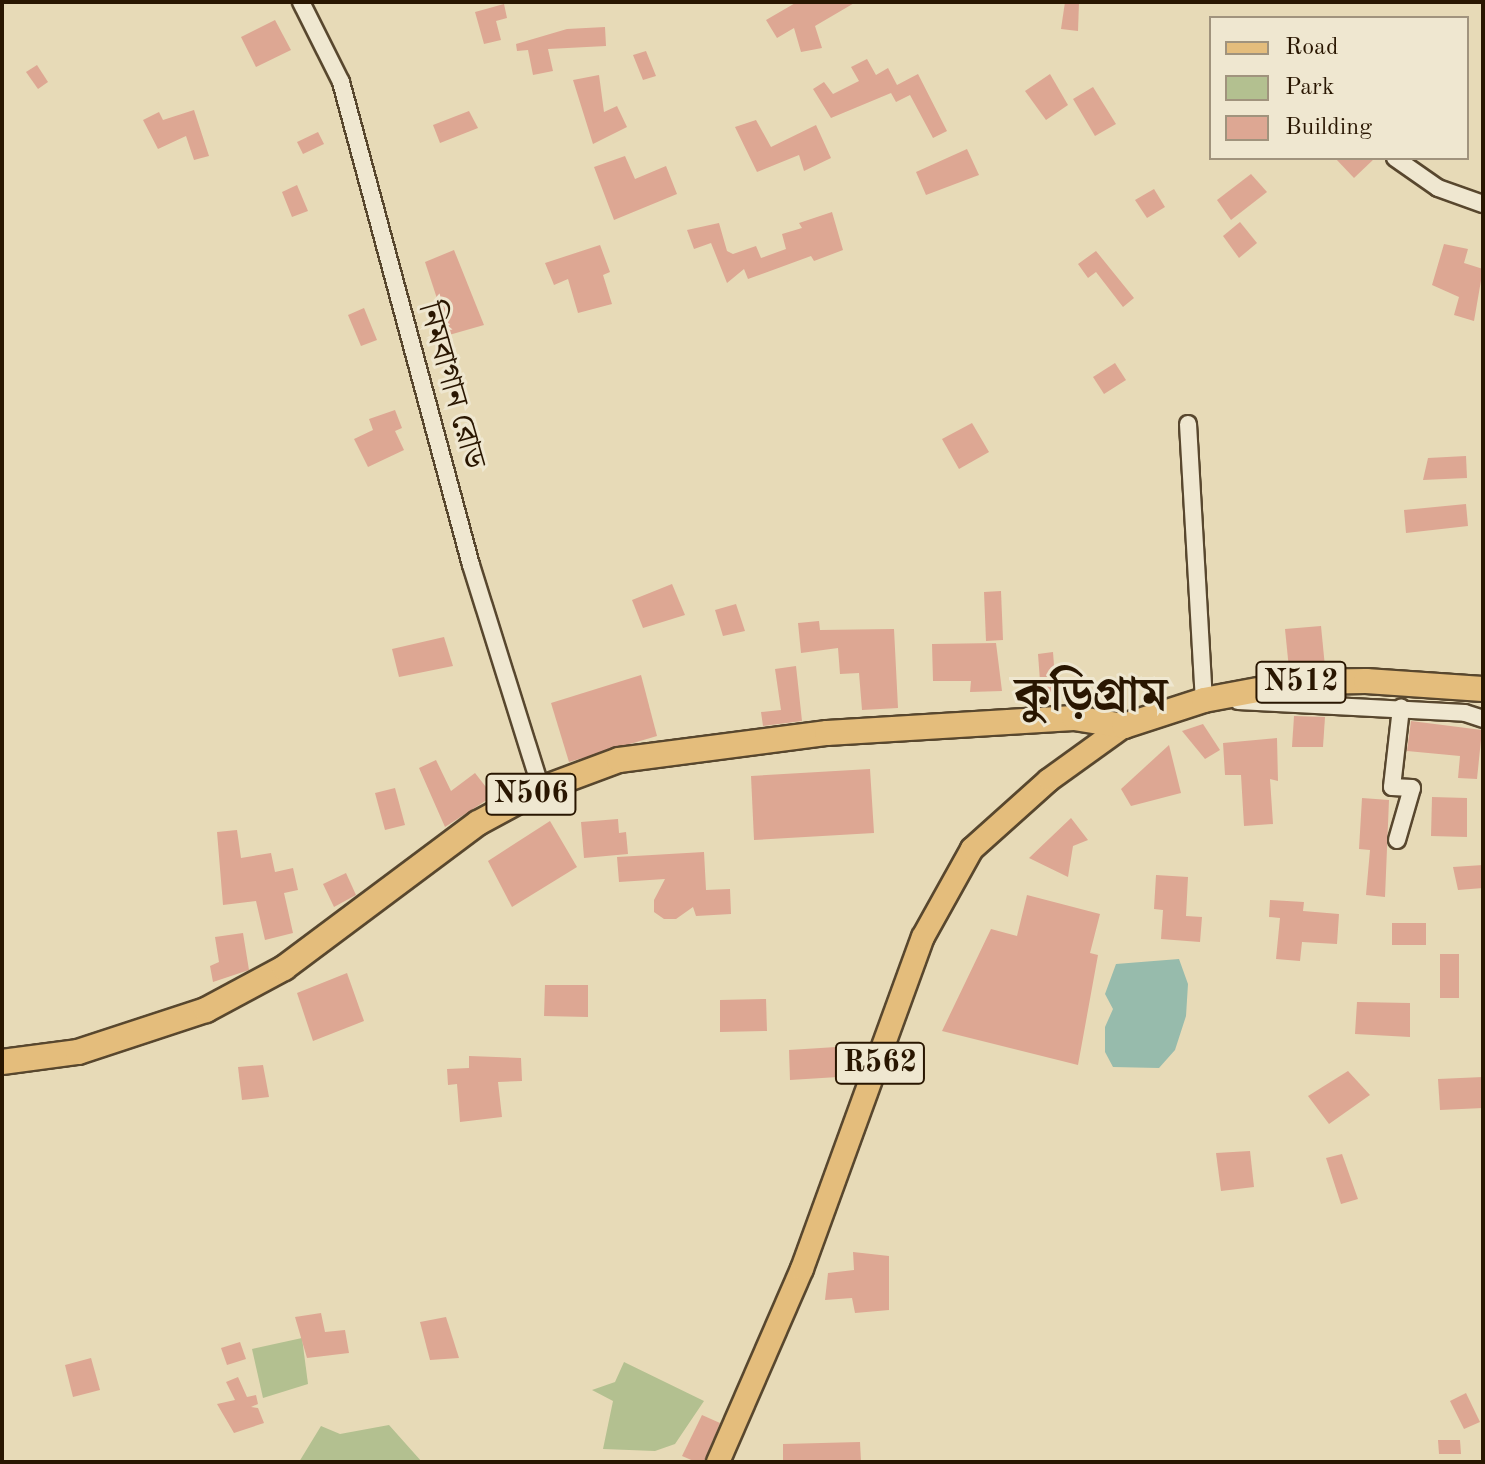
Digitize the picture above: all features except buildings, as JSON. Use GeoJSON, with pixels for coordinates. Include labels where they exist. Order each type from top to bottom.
{"type":"FeatureCollection","features":[{"type":"Feature","properties":{"kind":"highway","name":"N512"},"geometry":{"type":"LineString","coordinates":[[1124,726],[1204,700],[1300,682],[1477,686]]}},
{"type":"Feature","properties":{"kind":"highway","name":"N506"},"geometry":{"type":"LineString","coordinates":[[2,1062],[78,1052],[206,1010],[284,968],[478,823],[541,789],[619,760],[827,733],[1074,718],[1124,726]]}},
{"type":"Feature","properties":{"kind":"main road","name":"R562"},"geometry":{"type":"LineString","coordinates":[[718,1462],[802,1269],[923,937],[972,849],[1049,780],[1124,726]]}},
{"type":"Feature","properties":{"kind":"street","name":"নিমবাগান রোড"},"geometry":{"type":"LineString","coordinates":[[301,2],[341,82],[467,550],[541,789]]}},
{"type":"Feature","properties":{"kind":"street"},"geometry":{"type":"LineString","coordinates":[[1398,160],[1438,188],[1483,204]]}},
{"type":"Feature","properties":{"kind":"street"},"geometry":{"type":"LineString","coordinates":[[1188,424],[1204,700],[1401,708],[1465,713],[1483,719]]}},
{"type":"Feature","properties":{"kind":"street"},"geometry":{"type":"LineString","coordinates":[[1397,840],[1412,788],[1392,787],[1401,708]]}},
{"type":"Feature","properties":{"kind":"green space"},"geometry":{"type":"Polygon","coordinates":[[[302,1338],[308,1384],[263,1398],[252,1349],[302,1338]]]}},
{"type":"Feature","properties":{"kind":"green space"},"geometry":{"type":"Polygon","coordinates":[[[624,1362],[704,1401],[675,1444],[655,1451],[603,1449],[613,1401],[592,1390],[615,1382],[624,1362]]]}},
{"type":"Feature","properties":{"kind":"green space"},"geometry":{"type":"Polygon","coordinates":[[[389,1425],[422,1462],[299,1462],[321,1426],[340,1434],[389,1425]]]}},
{"type":"Feature","properties":{"kind":"shaded area"},"geometry":{"type":"Polygon","coordinates":[[[1179,959],[1188,984],[1186,1016],[1175,1050],[1159,1068],[1113,1067],[1105,1052],[1105,1027],[1113,1009],[1105,994],[1116,964],[1179,959]]]}},
{"type":"Feature","properties":{"kind":"district","name":"কুড়িগ্রাম"},"geometry":{"type":"Point","coordinates":[1091,698]}}]}
